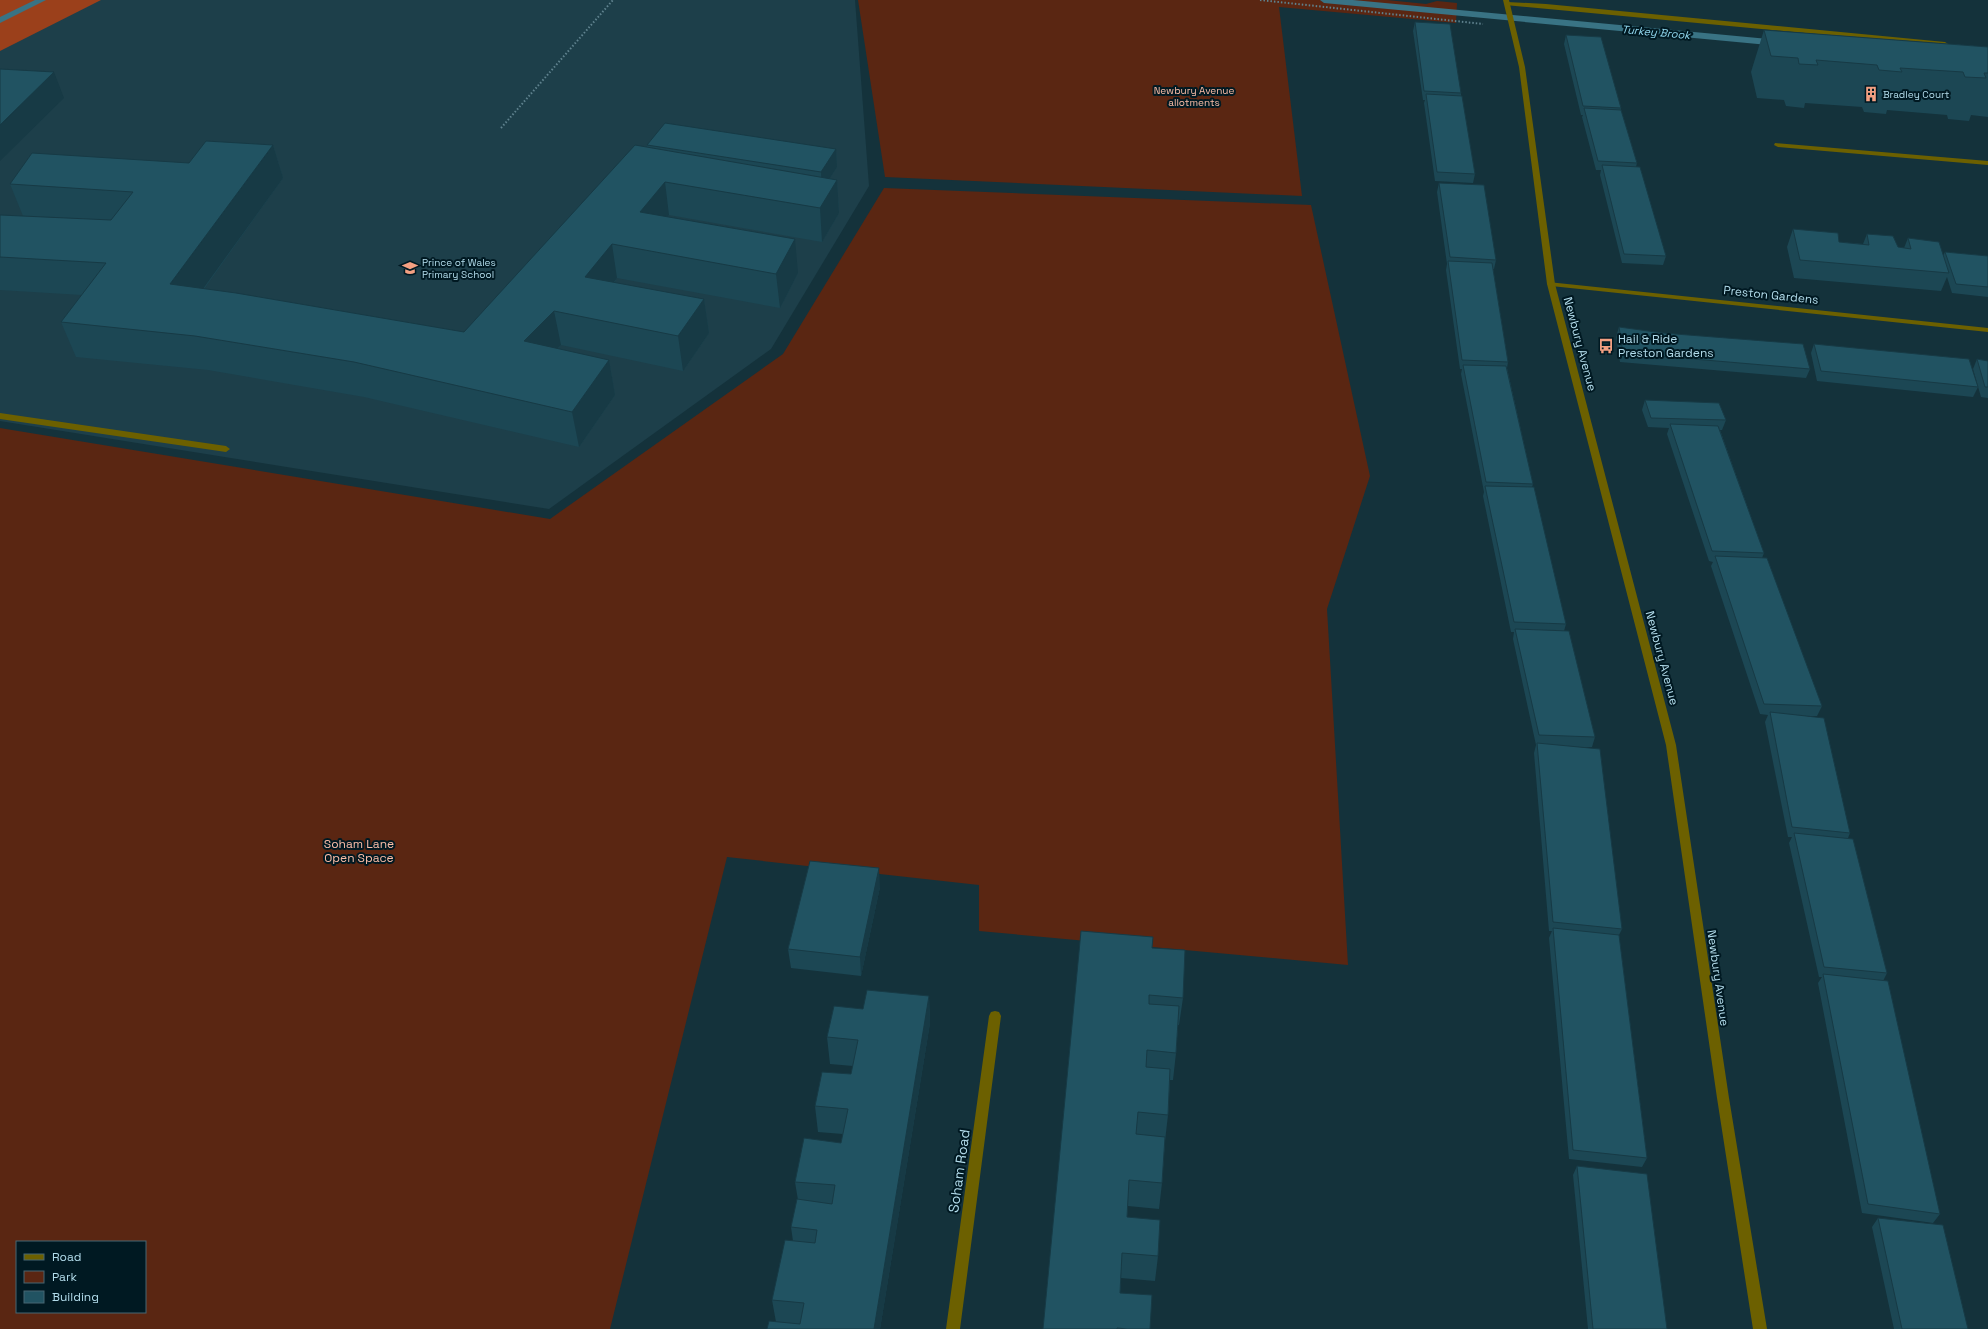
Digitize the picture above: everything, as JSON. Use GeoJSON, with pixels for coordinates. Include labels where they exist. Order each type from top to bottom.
{"type":"FeatureCollection","features":[{"type":"Feature","properties":{"kind":"street","name":"Newbury Avenue"},"geometry":{"type":"LineString","coordinates":[[1507,2],[1522,68],[1551,284],[1671,745],[1723,1098],[1760,1329]]}},
{"type":"Feature","properties":{"kind":"street"},"geometry":{"type":"LineString","coordinates":[[1507,2],[1950,44]]}},
{"type":"Feature","properties":{"kind":"street"},"geometry":{"type":"LineString","coordinates":[[1778,145],[1988,163]]}},
{"type":"Feature","properties":{"kind":"street","name":"Preston Gardens"},"geometry":{"type":"LineString","coordinates":[[1551,284],[1988,330]]}},
{"type":"Feature","properties":{"kind":"street"},"geometry":{"type":"LineString","coordinates":[[0,416],[226,449]]}},
{"type":"Feature","properties":{"kind":"street","name":"Soham Road"},"geometry":{"type":"LineString","coordinates":[[953,1329],[995,1016]]}},
{"type":"Feature","properties":{"kind":"path"},"geometry":{"type":"LineString","coordinates":[[501,128],[613,0]]}},
{"type":"Feature","properties":{"kind":"path"},"geometry":{"type":"LineString","coordinates":[[1260,0],[1484,23]]}},
{"type":"Feature","properties":{"kind":"shaded area"},"geometry":{"type":"Polygon","coordinates":[[[0,0],[101,0],[0,51],[0,0]]]}},
{"type":"Feature","properties":{"kind":"shaded area","name":"Prince of Wales Primary School"},"geometry":{"type":"Polygon","coordinates":[[[51,0],[855,0],[869,186],[771,349],[549,509],[0,421],[0,26],[51,0]]]}},
{"type":"Feature","properties":{"kind":"green space","name":"Newbury Avenue allotments"},"geometry":{"type":"Polygon","coordinates":[[[858,0],[1387,0],[1426,4],[1437,1],[1457,3],[1456,23],[1279,7],[1302,196],[885,177],[858,0]]]}},
{"type":"Feature","properties":{"kind":"green space","name":"Soham Lane Open Space"},"geometry":{"type":"Polygon","coordinates":[[[884,188],[1311,205],[1370,476],[1327,609],[1348,965],[979,931],[979,885],[727,857],[610,1329],[0,1329],[0,428],[550,519],[783,354],[884,188]]]}},
{"type":"Feature","properties":{"kind":"building"},"geometry":{"type":"Polygon","coordinates":[[[1415,22],[1450,24],[1461,93],[1424,91],[1415,22]]]}},
{"type":"Feature","properties":{"kind":"building"},"geometry":{"type":"Polygon","coordinates":[[[1764,30],[1988,47],[1988,73],[1984,73],[1986,78],[1965,77],[1963,72],[1900,68],[1902,72],[1879,70],[1877,65],[1816,60],[1818,65],[1799,64],[1798,58],[1771,56],[1764,30]]]}},
{"type":"Feature","properties":{"kind":"building"},"geometry":{"type":"Polygon","coordinates":[[[1566,35],[1601,37],[1621,108],[1583,106],[1566,35]]]}},
{"type":"Feature","properties":{"kind":"building"},"geometry":{"type":"Polygon","coordinates":[[[0,69],[54,72],[0,125],[0,69]]]}},
{"type":"Feature","properties":{"kind":"building"},"geometry":{"type":"Polygon","coordinates":[[[1426,94],[1462,96],[1475,174],[1437,172],[1426,94]]]}},
{"type":"Feature","properties":{"kind":"building"},"geometry":{"type":"Polygon","coordinates":[[[1584,108],[1621,110],[1637,163],[1598,161],[1584,108]]]}},
{"type":"Feature","properties":{"kind":"building"},"geometry":{"type":"Polygon","coordinates":[[[665,123],[836,149],[821,172],[647,145],[665,123]]]}},
{"type":"Feature","properties":{"kind":"building"},"geometry":{"type":"Polygon","coordinates":[[[206,141],[273,145],[170,284],[236,293],[464,332],[635,145],[837,180],[820,208],[665,182],[640,212],[795,239],[776,274],[612,244],[585,277],[704,299],[678,336],[554,311],[524,341],[609,360],[572,412],[354,362],[195,336],[61,322],[106,263],[0,257],[0,215],[111,220],[133,192],[10,184],[32,153],[189,163],[206,141]]]}},
{"type":"Feature","properties":{"kind":"building"},"geometry":{"type":"Polygon","coordinates":[[[1602,165],[1640,167],[1666,256],[1624,254],[1602,165]]]}},
{"type":"Feature","properties":{"kind":"building"},"geometry":{"type":"Polygon","coordinates":[[[1439,183],[1484,185],[1496,260],[1450,257],[1439,183]]]}},
{"type":"Feature","properties":{"kind":"building"},"geometry":{"type":"Polygon","coordinates":[[[1793,229],[1838,233],[1839,242],[1869,245],[1867,234],[1893,236],[1898,247],[1911,249],[1908,238],[1939,242],[1949,273],[1800,260],[1793,229]]]}},
{"type":"Feature","properties":{"kind":"building"},"geometry":{"type":"Polygon","coordinates":[[[1945,252],[1988,256],[1988,287],[1956,284],[1945,252]]]}},
{"type":"Feature","properties":{"kind":"building"},"geometry":{"type":"Polygon","coordinates":[[[1448,261],[1492,263],[1508,362],[1462,360],[1448,261]]]}},
{"type":"Feature","properties":{"kind":"building"},"geometry":{"type":"Polygon","coordinates":[[[1619,327],[1663,333],[1803,344],[1810,369],[1623,353],[1619,327]]]}},
{"type":"Feature","properties":{"kind":"building"},"geometry":{"type":"Polygon","coordinates":[[[1814,344],[1969,359],[1978,387],[1821,371],[1814,344]]]}},
{"type":"Feature","properties":{"kind":"building"},"geometry":{"type":"Polygon","coordinates":[[[1977,359],[1988,361],[1988,387],[1985,387],[1977,359]]]}},
{"type":"Feature","properties":{"kind":"building"},"geometry":{"type":"Polygon","coordinates":[[[1463,365],[1506,366],[1533,484],[1486,482],[1463,365]]]}},
{"type":"Feature","properties":{"kind":"building"},"geometry":{"type":"Polygon","coordinates":[[[1645,400],[1719,403],[1726,420],[1651,418],[1645,400]]]}},
{"type":"Feature","properties":{"kind":"building"},"geometry":{"type":"Polygon","coordinates":[[[1670,424],[1718,426],[1764,553],[1712,551],[1670,424]]]}},
{"type":"Feature","properties":{"kind":"building"},"geometry":{"type":"Polygon","coordinates":[[[1485,486],[1534,487],[1566,624],[1514,622],[1485,486]]]}},
{"type":"Feature","properties":{"kind":"building"},"geometry":{"type":"Polygon","coordinates":[[[1715,556],[1767,558],[1822,706],[1764,704],[1715,556]]]}},
{"type":"Feature","properties":{"kind":"building"},"geometry":{"type":"Polygon","coordinates":[[[1515,629],[1569,631],[1595,737],[1539,735],[1515,629]]]}},
{"type":"Feature","properties":{"kind":"building"},"geometry":{"type":"Polygon","coordinates":[[[1770,712],[1824,718],[1850,833],[1792,827],[1770,712]]]}},
{"type":"Feature","properties":{"kind":"building"},"geometry":{"type":"Polygon","coordinates":[[[1537,743],[1600,749],[1622,929],[1553,922],[1537,743]]]}},
{"type":"Feature","properties":{"kind":"building"},"geometry":{"type":"Polygon","coordinates":[[[1794,833],[1853,839],[1887,973],[1824,967],[1794,833]]]}},
{"type":"Feature","properties":{"kind":"building"},"geometry":{"type":"Polygon","coordinates":[[[810,861],[879,868],[860,957],[788,949],[810,861]]]}},
{"type":"Feature","properties":{"kind":"building"},"geometry":{"type":"Polygon","coordinates":[[[1553,928],[1619,935],[1647,1158],[1573,1150],[1553,928]]]}},
{"type":"Feature","properties":{"kind":"building"},"geometry":{"type":"Polygon","coordinates":[[[1081,931],[1153,937],[1152,948],[1185,950],[1183,998],[1149,995],[1149,1004],[1179,1006],[1176,1053],[1147,1050],[1146,1067],[1170,1069],[1168,1115],[1138,1112],[1136,1134],[1165,1137],[1162,1183],[1129,1180],[1127,1217],[1160,1220],[1158,1256],[1122,1253],[1120,1293],[1152,1295],[1150,1329],[1043,1329],[1081,931]]]}},
{"type":"Feature","properties":{"kind":"building"},"geometry":{"type":"Polygon","coordinates":[[[1823,974],[1888,981],[1940,1214],[1868,1204],[1823,974]]]}},
{"type":"Feature","properties":{"kind":"building"},"geometry":{"type":"Polygon","coordinates":[[[867,990],[929,996],[874,1329],[767,1329],[769,1321],[800,1324],[804,1303],[772,1300],[785,1240],[815,1243],[817,1230],[791,1227],[797,1199],[832,1204],[835,1185],[795,1182],[804,1138],[841,1143],[848,1109],[815,1106],[822,1072],[851,1074],[858,1040],[827,1037],[834,1006],[863,1009],[867,990]]]}},
{"type":"Feature","properties":{"kind":"building"},"geometry":{"type":"Polygon","coordinates":[[[1577,1166],[1647,1174],[1667,1329],[1593,1329],[1577,1166]]]}},
{"type":"Feature","properties":{"kind":"building"},"geometry":{"type":"Polygon","coordinates":[[[1878,1218],[1943,1225],[1968,1329],[1902,1329],[1878,1218]]]}},
{"type":"Feature","properties":{"kind":"waterway"},"geometry":{"type":"LineString","coordinates":[[0,20],[42,0]]}},
{"type":"Feature","properties":{"kind":"waterway","name":"Turkey Brook"},"geometry":{"type":"LineString","coordinates":[[1324,0],[1779,43]]}},
{"type":"Feature","properties":{"kind":"place","name":"Bradley Court"},"geometry":{"type":"Point","coordinates":[1871,94]}},
{"type":"Feature","properties":{"kind":"place","name":"Prince of Wales Primary School"},"geometry":{"type":"Point","coordinates":[410,268]}},
{"type":"Feature","properties":{"kind":"place","name":"Hail & Ride Preston Gardens"},"geometry":{"type":"Point","coordinates":[1606,346]}}]}
